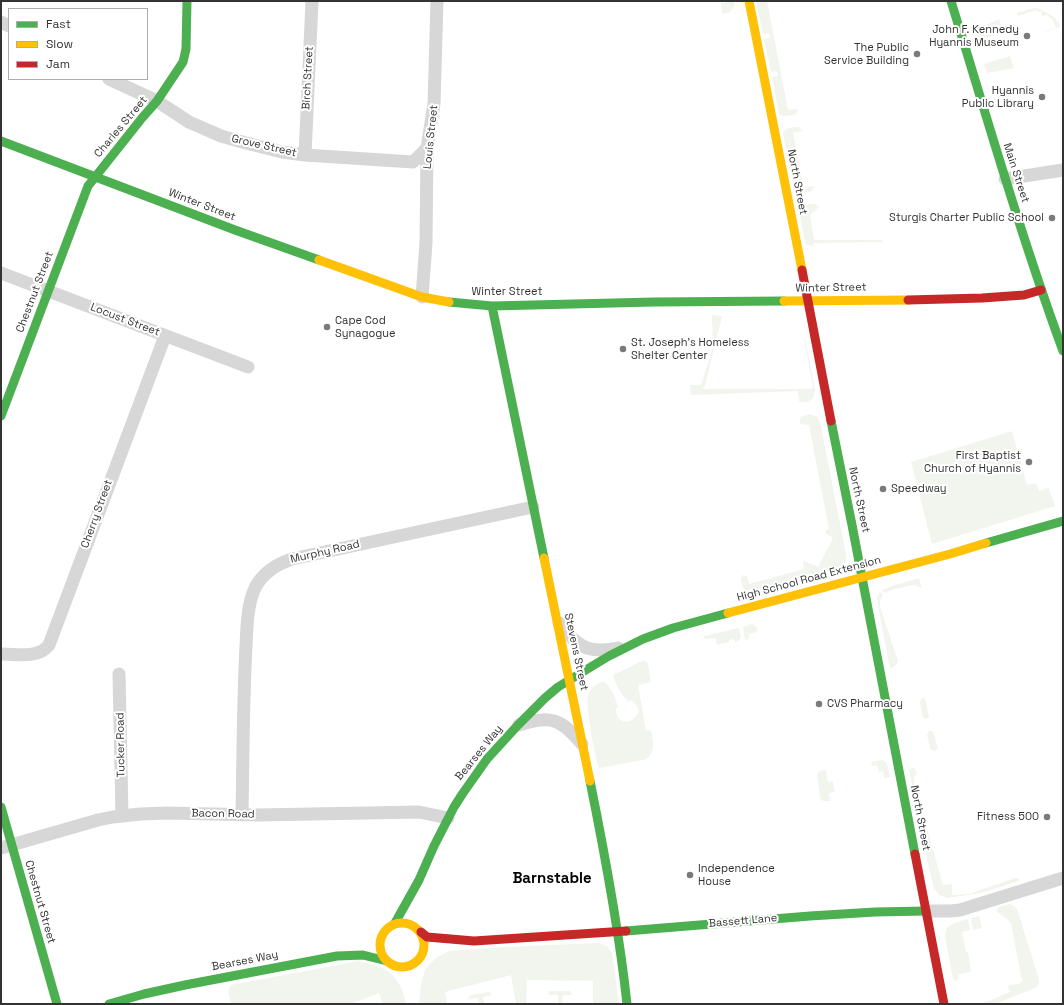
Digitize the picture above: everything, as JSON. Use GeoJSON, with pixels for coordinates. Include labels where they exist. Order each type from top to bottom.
{"type":"FeatureCollection","features":[{"type":"Feature","properties":{"kind":"street","name":"Charles Street"},"geometry":{"type":"LineString","coordinates":[[95,177],[142,118],[157,102],[177,72],[185,56],[188,1]]}},
{"type":"Feature","properties":{"kind":"street","name":"Birch Street"},"geometry":{"type":"LineString","coordinates":[[305,155],[312,1]]}},
{"type":"Feature","properties":{"kind":"street","name":"Louis Street"},"geometry":{"type":"LineString","coordinates":[[422,297],[426,243],[427,148],[434,104],[437,1]]}},
{"type":"Feature","properties":{"kind":"street","name":"North Street"},"geometry":{"type":"LineString","coordinates":[[749,1],[944,1004]]}},
{"type":"Feature","properties":{"kind":"street","name":"Main Street"},"geometry":{"type":"LineString","coordinates":[[951,1],[1005,179],[1041,290],[1063,351]]}},
{"type":"Feature","properties":{"kind":"street","name":"Grove Street"},"geometry":{"type":"LineString","coordinates":[[111,80],[157,102],[189,122],[221,136],[266,149],[305,155],[413,162],[427,148]]}},
{"type":"Feature","properties":{"kind":"street","name":"Winter Street"},"geometry":{"type":"LineString","coordinates":[[1,142],[362,276],[422,297],[455,303],[492,306],[632,302],[982,298],[1024,295],[1041,290]]}},
{"type":"Feature","properties":{"kind":"street"},"geometry":{"type":"LineString","coordinates":[[1005,179],[1063,170]]}},
{"type":"Feature","properties":{"kind":"street","name":"Chestnut Street"},"geometry":{"type":"LineString","coordinates":[[1,416],[80,206],[88,186],[95,177]]}},
{"type":"Feature","properties":{"kind":"street","name":"Locust Street"},"geometry":{"type":"LineString","coordinates":[[1,273],[248,367]]}},
{"type":"Feature","properties":{"kind":"street","name":"Stevens Street"},"geometry":{"type":"LineString","coordinates":[[492,306],[604,848],[627,1004]]}},
{"type":"Feature","properties":{"kind":"street","name":"Cherry Street"},"geometry":{"type":"LineString","coordinates":[[1,654],[41,653],[49,645],[165,336]]}},
{"type":"Feature","properties":{"kind":"street","name":"Murphy Road"},"geometry":{"type":"LineString","coordinates":[[242,814],[247,625],[253,594],[260,579],[272,568],[292,559],[533,506]]}},
{"type":"Feature","properties":{"kind":"street","name":"High School Road Extension"},"geometry":{"type":"LineString","coordinates":[[569,679],[626,647],[678,627],[950,554],[1063,521]]}},
{"type":"Feature","properties":{"kind":"street"},"geometry":{"type":"LineString","coordinates":[[557,620],[573,640],[586,648],[606,651],[626,647]]}},
{"type":"Feature","properties":{"kind":"street","name":"Tucker Road"},"geometry":{"type":"LineString","coordinates":[[119,674],[122,816]]}},
{"type":"Feature","properties":{"kind":"street","name":"Bearses Way"},"geometry":{"type":"LineString","coordinates":[[395,923],[420,880],[434,846],[448,818],[470,783],[492,754],[518,725],[545,698],[569,679]]}},
{"type":"Feature","properties":{"kind":"street"},"geometry":{"type":"LineString","coordinates":[[518,725],[536,720],[553,721],[568,729],[583,745]]}},
{"type":"Feature","properties":{"kind":"street","name":"Chestnut Street"},"geometry":{"type":"LineString","coordinates":[[1,807],[6,847],[57,1004]]}},
{"type":"Feature","properties":{"kind":"street","name":"Bacon Road"},"geometry":{"type":"LineString","coordinates":[[6,847],[98,820],[140,814],[419,812],[448,818]]}},
{"type":"Feature","properties":{"kind":"street","name":"Bassett Lane"},"geometry":{"type":"LineString","coordinates":[[421,932],[435,938],[474,941],[875,912],[910,910],[951,912],[1063,878]]}},
{"type":"Feature","properties":{"kind":"street","name":"Bearses Way"},"geometry":{"type":"LineString","coordinates":[[416,904],[420,880]]}},
{"type":"Feature","properties":{"kind":"street"},"geometry":{"type":"LineString","coordinates":[[414,922],[423,938],[424,943],[422,955],[418,961],[409,966],[395,966],[387,961],[381,951],[380,940],[382,935],[385,930],[395,923],[414,922]]}},
{"type":"Feature","properties":{"kind":"street"},"geometry":{"type":"LineString","coordinates":[[337,956],[365,946],[382,935]]}},
{"type":"Feature","properties":{"kind":"street"},"geometry":{"type":"LineString","coordinates":[[422,955],[436,948],[474,941]]}},
{"type":"Feature","properties":{"kind":"street","name":"Bearses Way"},"geometry":{"type":"LineString","coordinates":[[109,1004],[144,994],[185,985],[337,956],[363,955],[387,961]]}},
{"type":"Feature","properties":{"kind":"shaded area"},"geometry":{"type":"Polygon","coordinates":[[[726,1],[734,1],[735,6],[731,12],[722,14],[721,3],[726,3],[726,1]]]}},
{"type":"Feature","properties":{"kind":"shaded area"},"geometry":{"type":"Polygon","coordinates":[[[756,1],[767,1],[788,110],[797,109],[798,111],[795,115],[783,116],[779,114],[772,77],[778,76],[777,71],[771,72],[764,39],[770,38],[769,33],[763,34],[756,1]]]}},
{"type":"Feature","properties":{"kind":"shaded area"},"geometry":{"type":"Polygon","coordinates":[[[1035,8],[1052,16],[1060,25],[1059,27],[1046,32],[1056,28],[1053,20],[1047,15],[1042,16],[1041,11],[1037,12],[1036,10],[1018,16],[1017,13],[1035,8]]]}},
{"type":"Feature","properties":{"kind":"shaded area"},"geometry":{"type":"Polygon","coordinates":[[[999,19],[1003,33],[977,41],[974,30],[999,19]]]}},
{"type":"Feature","properties":{"kind":"shaded area"},"geometry":{"type":"Polygon","coordinates":[[[1010,56],[1014,68],[987,73],[984,64],[1010,56]]]}},
{"type":"Feature","properties":{"kind":"shaded area"},"geometry":{"type":"Polygon","coordinates":[[[799,127],[803,131],[793,133],[804,188],[814,186],[812,191],[800,194],[795,192],[789,165],[795,163],[794,159],[788,160],[783,132],[786,129],[799,127]]]}},
{"type":"Feature","properties":{"kind":"shaded area"},"geometry":{"type":"Polygon","coordinates":[[[815,204],[819,207],[810,215],[814,240],[882,240],[883,242],[814,243],[813,246],[806,245],[798,208],[815,204]]]}},
{"type":"Feature","properties":{"kind":"shaded area"},"geometry":{"type":"Polygon","coordinates":[[[712,315],[722,316],[703,389],[812,389],[813,387],[805,338],[815,390],[813,398],[806,402],[800,402],[798,391],[691,395],[690,385],[701,385],[713,348],[712,315]]]}},
{"type":"Feature","properties":{"kind":"shaded area"},"geometry":{"type":"Polygon","coordinates":[[[809,414],[818,417],[820,422],[846,554],[845,563],[839,570],[755,593],[748,590],[746,592],[741,582],[743,575],[747,576],[749,584],[804,569],[804,561],[818,567],[833,538],[825,533],[826,530],[829,529],[809,425],[800,424],[801,417],[809,414]]]}},
{"type":"Feature","properties":{"kind":"shaded area"},"geometry":{"type":"Polygon","coordinates":[[[1012,431],[1027,485],[1036,483],[1039,491],[1049,488],[1055,506],[932,544],[911,462],[1012,431]]]}},
{"type":"Feature","properties":{"kind":"shaded area"},"geometry":{"type":"Polygon","coordinates":[[[919,578],[922,588],[912,585],[885,593],[882,590],[892,586],[919,578]]]}},
{"type":"Feature","properties":{"kind":"shaded area"},"geometry":{"type":"Polygon","coordinates":[[[880,592],[883,595],[880,600],[880,607],[898,661],[896,665],[890,669],[878,606],[877,597],[880,592]]]}},
{"type":"Feature","properties":{"kind":"shaded area"},"geometry":{"type":"Polygon","coordinates":[[[753,624],[757,628],[757,632],[749,634],[749,639],[745,640],[743,627],[753,624]]]}},
{"type":"Feature","properties":{"kind":"shaded area"},"geometry":{"type":"Polygon","coordinates":[[[739,628],[741,637],[740,640],[735,642],[734,639],[717,645],[716,638],[704,638],[704,636],[739,628]]]}},
{"type":"Feature","properties":{"kind":"shaded area"},"geometry":{"type":"Polygon","coordinates":[[[644,660],[648,664],[651,682],[638,685],[646,731],[651,730],[653,743],[652,751],[647,758],[643,760],[599,768],[589,720],[587,700],[590,690],[603,681],[609,686],[614,696],[618,707],[616,708],[616,714],[618,718],[625,722],[633,719],[639,711],[637,706],[630,700],[629,702],[621,693],[613,675],[644,660]]]}},
{"type":"Feature","properties":{"kind":"shaded area"},"geometry":{"type":"Polygon","coordinates":[[[922,698],[925,699],[929,716],[928,718],[924,719],[920,701],[922,698]]]}},
{"type":"Feature","properties":{"kind":"shaded area"},"geometry":{"type":"Polygon","coordinates":[[[929,731],[933,732],[938,748],[935,751],[931,750],[930,748],[927,735],[929,731]]]}},
{"type":"Feature","properties":{"kind":"shaded area"},"geometry":{"type":"Polygon","coordinates":[[[882,760],[887,763],[886,765],[888,766],[890,777],[884,778],[883,771],[879,772],[877,765],[872,766],[871,762],[882,760]]]}},
{"type":"Feature","properties":{"kind":"shaded area"},"geometry":{"type":"Polygon","coordinates":[[[914,768],[917,773],[914,780],[921,812],[918,813],[909,770],[914,768]]]}},
{"type":"Feature","properties":{"kind":"shaded area"},"geometry":{"type":"Polygon","coordinates":[[[819,771],[826,771],[828,782],[833,781],[835,792],[829,793],[830,801],[823,801],[820,797],[817,775],[819,771]]]}},
{"type":"Feature","properties":{"kind":"shaded area"},"geometry":{"type":"Polygon","coordinates":[[[924,828],[927,829],[943,885],[952,884],[952,895],[969,894],[1015,878],[1018,878],[1019,881],[974,894],[947,898],[939,895],[934,888],[929,868],[922,836],[922,831],[924,828]]]}},
{"type":"Feature","properties":{"kind":"shaded area"},"geometry":{"type":"Polygon","coordinates":[[[1009,904],[1013,905],[1017,909],[1039,982],[1037,987],[995,1004],[981,1004],[1010,992],[1008,987],[1009,985],[1019,984],[1022,981],[1011,923],[997,912],[999,907],[1009,904]]]}},
{"type":"Feature","properties":{"kind":"shaded area"},"geometry":{"type":"Polygon","coordinates":[[[979,916],[982,928],[973,930],[971,918],[979,916]]]}},
{"type":"Feature","properties":{"kind":"shaded area"},"geometry":{"type":"Polygon","coordinates":[[[968,919],[970,930],[962,932],[966,952],[968,952],[971,972],[959,974],[956,981],[953,979],[945,932],[952,924],[968,919]]]}},
{"type":"Feature","properties":{"kind":"shaded area"},"geometry":{"type":"Polygon","coordinates":[[[598,943],[607,946],[612,953],[619,1004],[593,1004],[593,981],[527,980],[526,1004],[516,1004],[511,975],[445,992],[447,1004],[419,1004],[421,985],[425,970],[436,958],[449,951],[598,943]]]}},
{"type":"Feature","properties":{"kind":"shaded area"},"geometry":{"type":"Polygon","coordinates":[[[358,961],[379,967],[391,974],[401,988],[406,1004],[383,1004],[379,993],[350,1004],[231,1004],[229,992],[231,985],[358,961]]]}},
{"type":"Feature","properties":{"kind":"shaded area"},"geometry":{"type":"Polygon","coordinates":[[[549,991],[570,991],[572,995],[563,995],[562,1004],[558,1004],[558,995],[549,995],[549,991]]]}},
{"type":"Feature","properties":{"kind":"shaded area"},"geometry":{"type":"Polygon","coordinates":[[[490,992],[491,995],[483,997],[484,1004],[479,1004],[478,998],[468,999],[470,995],[490,992]]]}},
{"type":"Feature","properties":{"kind":"traffic: fast"},"geometry":{"type":"LineString","coordinates":[[1,416],[88,186],[157,101],[183,62],[186,49],[187,1]]}},
{"type":"Feature","properties":{"kind":"traffic: fast"},"geometry":{"type":"LineString","coordinates":[[951,1],[1019,221],[1063,351]]}},
{"type":"Feature","properties":{"kind":"traffic: fast"},"geometry":{"type":"LineString","coordinates":[[1,141],[235,230],[319,260]]}},
{"type":"Feature","properties":{"kind":"traffic: fast"},"geometry":{"type":"LineString","coordinates":[[449,302],[492,306],[654,302],[784,301]]}},
{"type":"Feature","properties":{"kind":"traffic: fast"},"geometry":{"type":"LineString","coordinates":[[492,306],[544,558]]}},
{"type":"Feature","properties":{"kind":"traffic: fast"},"geometry":{"type":"LineString","coordinates":[[831,421],[915,854]]}},
{"type":"Feature","properties":{"kind":"traffic: fast"},"geometry":{"type":"LineString","coordinates":[[986,543],[1063,521]]}},
{"type":"Feature","properties":{"kind":"traffic: fast"},"geometry":{"type":"LineString","coordinates":[[395,923],[419,880],[454,807],[463,793],[487,759],[545,698],[558,687],[594,665],[643,639],[673,628],[728,613]]}},
{"type":"Feature","properties":{"kind":"traffic: fast"},"geometry":{"type":"LineString","coordinates":[[590,781],[611,892],[627,1004]]}},
{"type":"Feature","properties":{"kind":"traffic: fast"},"geometry":{"type":"LineString","coordinates":[[1,807],[57,1004]]}},
{"type":"Feature","properties":{"kind":"traffic: fast"},"geometry":{"type":"LineString","coordinates":[[626,931],[810,916],[926,911]]}},
{"type":"Feature","properties":{"kind":"traffic: fast"},"geometry":{"type":"LineString","coordinates":[[109,1004],[144,994],[185,985],[337,956],[363,955],[387,961]]}},
{"type":"Feature","properties":{"kind":"traffic: slow"},"geometry":{"type":"LineString","coordinates":[[749,1],[802,270]]}},
{"type":"Feature","properties":{"kind":"traffic: slow"},"geometry":{"type":"LineString","coordinates":[[319,260],[422,297],[449,302]]}},
{"type":"Feature","properties":{"kind":"traffic: slow"},"geometry":{"type":"LineString","coordinates":[[784,301],[908,300]]}},
{"type":"Feature","properties":{"kind":"traffic: slow"},"geometry":{"type":"LineString","coordinates":[[728,613],[986,543]]}},
{"type":"Feature","properties":{"kind":"traffic: slow"},"geometry":{"type":"LineString","coordinates":[[544,558],[590,781]]}},
{"type":"Feature","properties":{"kind":"traffic: slow"},"geometry":{"type":"LineString","coordinates":[[398,923],[406,923],[411,924],[418,929],[423,936],[424,945],[423,954],[418,961],[411,966],[398,967],[390,964],[383,957],[380,949],[380,941],[383,933],[390,926],[398,923]]}},
{"type":"Feature","properties":{"kind":"traffic: jam"},"geometry":{"type":"LineString","coordinates":[[802,270],[831,421]]}},
{"type":"Feature","properties":{"kind":"traffic: jam"},"geometry":{"type":"LineString","coordinates":[[908,300],[1024,295],[1041,290]]}},
{"type":"Feature","properties":{"kind":"traffic: jam"},"geometry":{"type":"LineString","coordinates":[[915,854],[944,1004]]}},
{"type":"Feature","properties":{"kind":"traffic: jam"},"geometry":{"type":"LineString","coordinates":[[421,932],[427,937],[474,941],[626,931]]}},
{"type":"Feature","properties":{"kind":"place","name":"John F. Kennedy Hyannis Museum"},"geometry":{"type":"Point","coordinates":[1027,36]}},
{"type":"Feature","properties":{"kind":"place","name":"The Public Service Building"},"geometry":{"type":"Point","coordinates":[917,54]}},
{"type":"Feature","properties":{"kind":"place","name":"Hyannis Public Library"},"geometry":{"type":"Point","coordinates":[1042,97]}},
{"type":"Feature","properties":{"kind":"place","name":"Sturgis Charter Public School"},"geometry":{"type":"Point","coordinates":[1052,218]}},
{"type":"Feature","properties":{"kind":"place","name":"Cape Cod Synagogue"},"geometry":{"type":"Point","coordinates":[327,327]}},
{"type":"Feature","properties":{"kind":"place","name":"St. Joseph's Homeless Shelter Center"},"geometry":{"type":"Point","coordinates":[623,349]}},
{"type":"Feature","properties":{"kind":"place","name":"First Baptist Church of Hyannis"},"geometry":{"type":"Point","coordinates":[1029,462]}},
{"type":"Feature","properties":{"kind":"place","name":"Speedway"},"geometry":{"type":"Point","coordinates":[883,489]}},
{"type":"Feature","properties":{"kind":"place","name":"CVS Pharmacy"},"geometry":{"type":"Point","coordinates":[819,704]}},
{"type":"Feature","properties":{"kind":"place","name":"Fitness 500"},"geometry":{"type":"Point","coordinates":[1047,817]}},
{"type":"Feature","properties":{"kind":"place","name":"Independence House"},"geometry":{"type":"Point","coordinates":[690,875]}},
{"type":"Feature","properties":{"kind":"district","name":"Barnstable"},"geometry":{"type":"Point","coordinates":[552,879]}}]}
